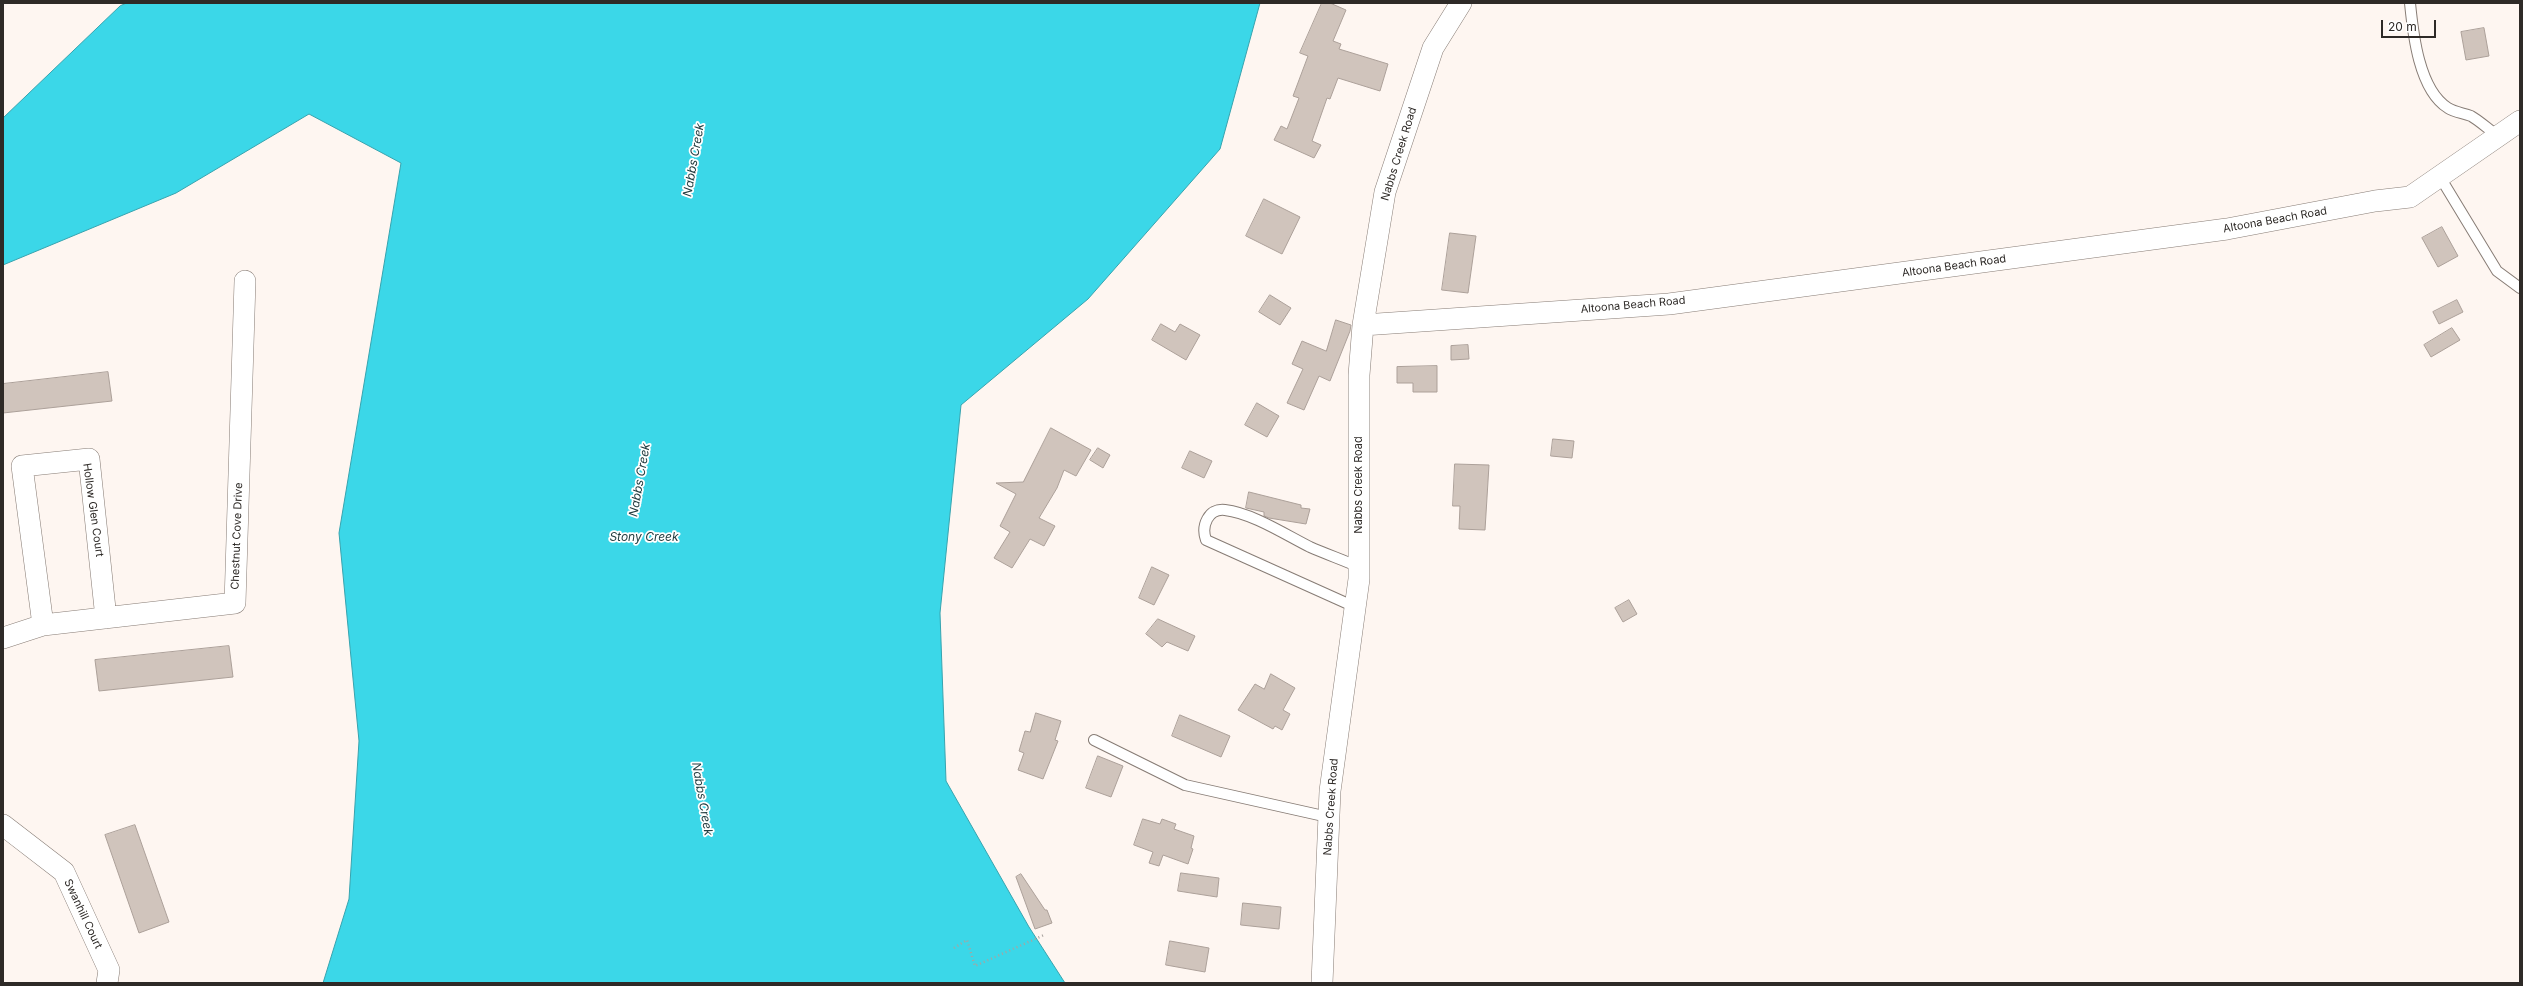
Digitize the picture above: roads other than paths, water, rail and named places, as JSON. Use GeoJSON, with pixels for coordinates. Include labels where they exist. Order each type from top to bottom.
{"type":"FeatureCollection","features":[{"type":"Feature","properties":{"kind":"street","name":"Nabbs Creek Road"},"geometry":{"type":"LineString","coordinates":[[1322,983],[1330,791],[1356,607],[1359,566],[1359,375],[1363,325],[1385,192],[1433,48],[1461,3]]}},
{"type":"Feature","properties":{"kind":"street","name":"Altoona Beach Road"},"geometry":{"type":"LineString","coordinates":[[1363,325],[1669,304],[2227,229],[2375,201],[2410,197],[2520,121]]}},
{"type":"Feature","properties":{"kind":"street","name":"Chestnut Cove Drive"},"geometry":{"type":"LineString","coordinates":[[3,638],[43,625],[236,603],[245,281]]}},
{"type":"Feature","properties":{"kind":"street","name":"Hollow Glen Court"},"geometry":{"type":"LineString","coordinates":[[43,625],[22,466],[89,459],[106,618]]}},
{"type":"Feature","properties":{"kind":"street","name":"Swanhill Court"},"geometry":{"type":"LineString","coordinates":[[3,825],[64,872],[109,970],[107,983]]}},
{"type":"Feature","properties":{"kind":"lane"},"geometry":{"type":"LineString","coordinates":[[2410,3],[2413,32],[2425,77],[2434,96],[2448,108],[2471,116],[2498,136]]}},
{"type":"Feature","properties":{"kind":"lane"},"geometry":{"type":"LineString","coordinates":[[2440,177],[2496,271],[2520,288]]}},
{"type":"Feature","properties":{"kind":"lane"},"geometry":{"type":"LineString","coordinates":[[1356,607],[1206,540],[1203,532],[1205,521],[1213,513],[1224,510],[1239,513],[1312,548],[1359,566]]}},
{"type":"Feature","properties":{"kind":"lane"},"geometry":{"type":"LineString","coordinates":[[1094,740],[1185,785],[1328,817]]}},
{"type":"Feature","properties":{"kind":"water","name":"Stony Creek"},"geometry":{"type":"Polygon","coordinates":[[[127,3],[1260,3],[1220,149],[1088,299],[961,405],[940,613],[946,781],[1029,927],[1065,983],[323,983],[349,899],[359,741],[339,533],[401,163],[309,114],[176,193],[3,265],[3,118],[120,6],[127,3]]]}},
{"type":"Feature","properties":{"kind":"water label","name":"Nabbs Creek"},"geometry":{"type":"Point","coordinates":[694,160]}},
{"type":"Feature","properties":{"kind":"water label","name":"Nabbs Creek"},"geometry":{"type":"Point","coordinates":[640,480]}},
{"type":"Feature","properties":{"kind":"water label","name":"Nabbs Creek"},"geometry":{"type":"Point","coordinates":[702,799]}}]}
